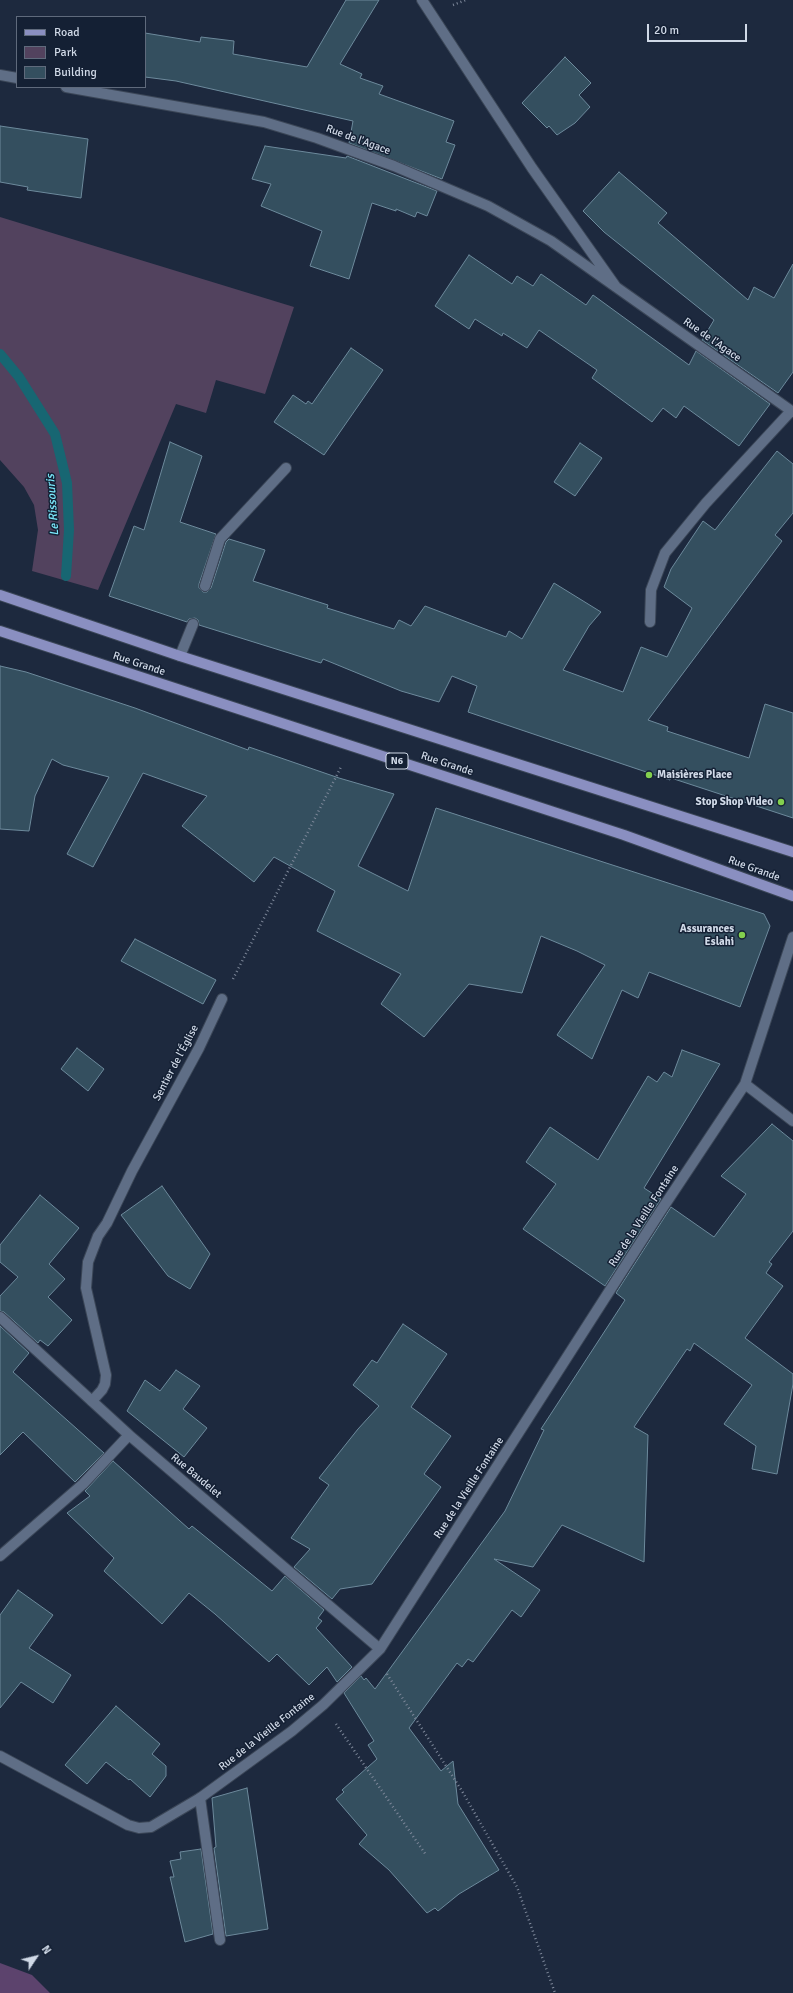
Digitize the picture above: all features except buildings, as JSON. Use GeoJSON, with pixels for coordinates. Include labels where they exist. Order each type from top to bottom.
{"type":"FeatureCollection","features":[{"type":"Feature","properties":{"kind":"main road","name":"Rue Grande"},"geometry":{"type":"LineString","coordinates":[[0,595],[180,656],[793,852]]}},
{"type":"Feature","properties":{"kind":"main road","name":"Rue Grande"},"geometry":{"type":"LineString","coordinates":[[0,631],[624,836],[793,896]]}},
{"type":"Feature","properties":{"kind":"street","name":"Rue de l'Agace"},"geometry":{"type":"LineString","coordinates":[[422,0],[532,168],[616,287]]}},
{"type":"Feature","properties":{"kind":"street"},"geometry":{"type":"LineString","coordinates":[[0,75],[16,78]]}},
{"type":"Feature","properties":{"kind":"street","name":"Rue de l'Agace"},"geometry":{"type":"LineString","coordinates":[[72,88],[264,122],[317,138],[394,166],[488,206],[550,241],[792,411]]}},
{"type":"Feature","properties":{"kind":"street"},"geometry":{"type":"LineString","coordinates":[[650,622],[651,590],[665,553],[706,503],[792,411]]}},
{"type":"Feature","properties":{"kind":"street"},"geometry":{"type":"LineString","coordinates":[[204,586],[220,539],[286,468]]}},
{"type":"Feature","properties":{"kind":"street"},"geometry":{"type":"LineString","coordinates":[[180,656],[193,624]]}},
{"type":"Feature","properties":{"kind":"street","name":"Rue de la Vieille Fontaine"},"geometry":{"type":"LineString","coordinates":[[0,1756],[128,1825],[139,1828],[151,1827],[161,1823],[200,1798],[292,1731],[323,1705],[380,1649],[660,1212],[745,1084],[793,938]]}},
{"type":"Feature","properties":{"kind":"street","name":"Sentier de l’Église"},"geometry":{"type":"LineString","coordinates":[[92,1401],[102,1390],[105,1384],[106,1375],[86,1288],[88,1262],[98,1236],[107,1223],[132,1171],[199,1048],[222,999]]}},
{"type":"Feature","properties":{"kind":"street"},"geometry":{"type":"LineString","coordinates":[[745,1084],[793,1121]]}},
{"type":"Feature","properties":{"kind":"street","name":"Rue Baudelet"},"geometry":{"type":"LineString","coordinates":[[0,1317],[129,1435],[380,1649]]}},
{"type":"Feature","properties":{"kind":"street"},"geometry":{"type":"LineString","coordinates":[[0,1556],[83,1484],[129,1435]]}},
{"type":"Feature","properties":{"kind":"street"},"geometry":{"type":"LineString","coordinates":[[200,1798],[220,1940]]}},
{"type":"Feature","properties":{"kind":"path"},"geometry":{"type":"LineString","coordinates":[[222,999],[352,746]]}},
{"type":"Feature","properties":{"kind":"path"},"geometry":{"type":"LineString","coordinates":[[380,1649],[388,1677],[462,1791],[517,1887],[555,1993]]}},
{"type":"Feature","properties":{"kind":"path"},"geometry":{"type":"LineString","coordinates":[[323,1705],[426,1855]]}},
{"type":"Feature","properties":{"kind":"green space"},"geometry":{"type":"Polygon","coordinates":[[[0,217],[294,307],[265,394],[216,380],[206,413],[176,404],[98,590],[32,571],[38,530],[34,505],[24,487],[0,460],[0,217]]]}},
{"type":"Feature","properties":{"kind":"shaded area"},"geometry":{"type":"Polygon","coordinates":[[[0,1963],[32,1975],[50,1993],[0,1993],[0,1963]]]}},
{"type":"Feature","properties":{"kind":"waterway","name":"Le Rissouris"},"geometry":{"type":"LineString","coordinates":[[0,354],[19,377],[55,434],[67,483],[69,530],[66,576]]}},
{"type":"Feature","properties":{"kind":"place","name":"Maisières Place"},"geometry":{"type":"Point","coordinates":[649,775]}},
{"type":"Feature","properties":{"kind":"place","name":"Stop Shop Video"},"geometry":{"type":"Point","coordinates":[781,802]}},
{"type":"Feature","properties":{"kind":"place","name":"Assurances Eslahi"},"geometry":{"type":"Point","coordinates":[742,935]}}]}
